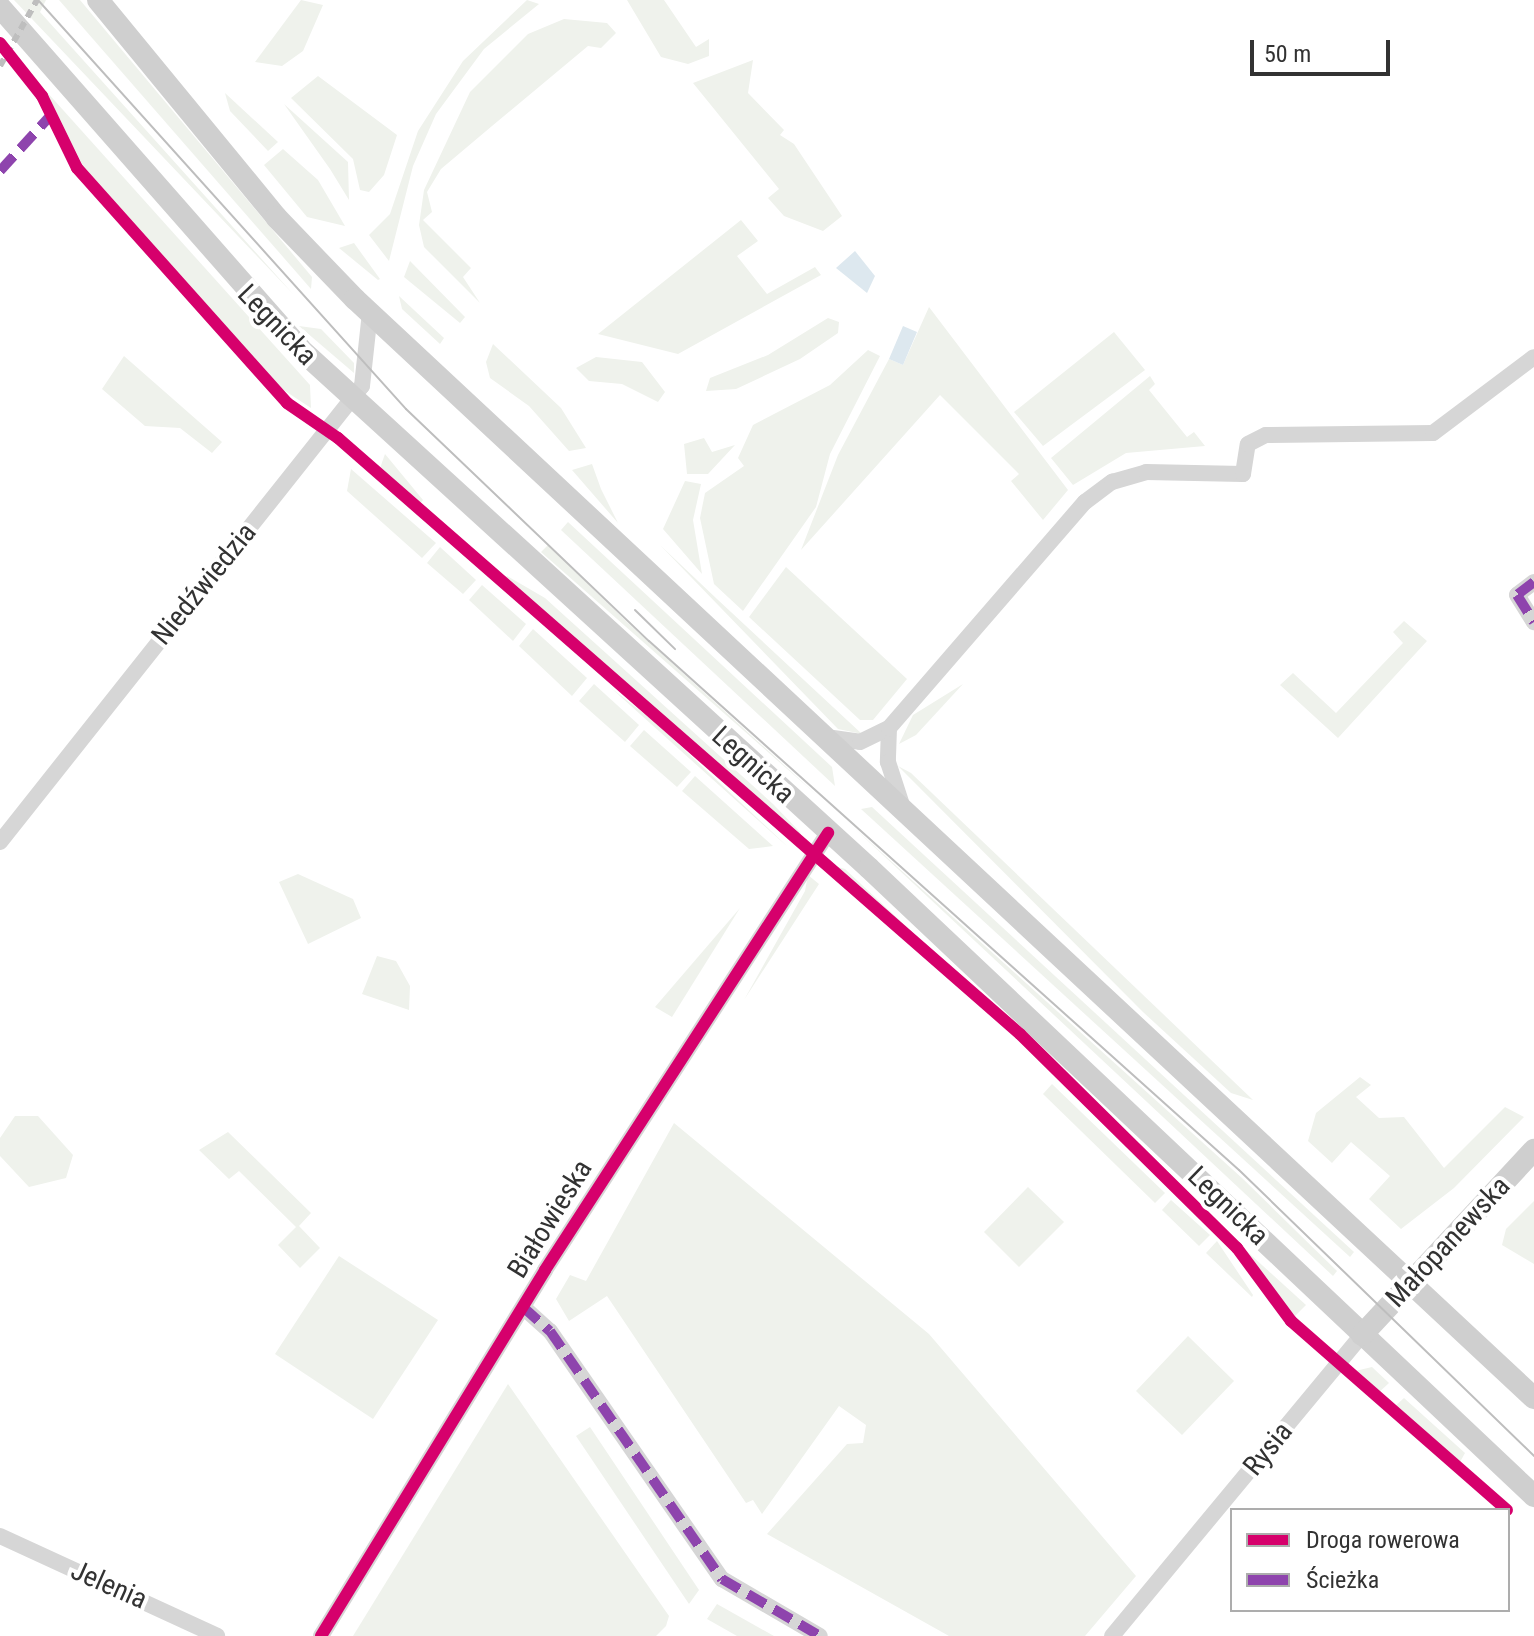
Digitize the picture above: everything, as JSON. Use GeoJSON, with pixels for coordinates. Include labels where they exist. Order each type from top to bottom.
{"type":"FeatureCollection","features":[{"type":"Feature","properties":{"kind":"main road"},"geometry":{"type":"LineString","coordinates":[[98,0],[291,235],[370,312],[819,736],[1534,1398]]}},
{"type":"Feature","properties":{"kind":"main road","name":"Legnicka"},"geometry":{"type":"LineString","coordinates":[[0,7],[168,207],[352,399],[828,833],[1534,1496]]}},
{"type":"Feature","properties":{"kind":"main road","name":"Małopanewska"},"geometry":{"type":"LineString","coordinates":[[1362,1335],[1407,1283],[1534,1150]]}},
{"type":"Feature","properties":{"kind":"street","name":"Niedźwiedzia"},"geometry":{"type":"LineString","coordinates":[[1,838],[352,399],[368,365],[370,312]]}},
{"type":"Feature","properties":{"kind":"street"},"geometry":{"type":"LineString","coordinates":[[819,736],[860,742],[889,728],[1085,502],[1112,482],[1146,472],[1243,474],[1248,444],[1266,435],[1433,433],[1534,357]]}},
{"type":"Feature","properties":{"kind":"street"},"geometry":{"type":"LineString","coordinates":[[1534,582],[1517,595],[1534,622]]}},
{"type":"Feature","properties":{"kind":"street"},"geometry":{"type":"LineString","coordinates":[[889,728],[888,762],[906,816]]}},
{"type":"Feature","properties":{"kind":"street","name":"Białowieska"},"geometry":{"type":"LineString","coordinates":[[321,1636],[523,1307],[828,833]]}},
{"type":"Feature","properties":{"kind":"street","name":"Białowieska"},"geometry":{"type":"LineString","coordinates":[[523,1307],[550,1331],[722,1579],[820,1636]]}},
{"type":"Feature","properties":{"kind":"street","name":"Rysia"},"geometry":{"type":"LineString","coordinates":[[1112,1636],[1362,1335]]}},
{"type":"Feature","properties":{"kind":"street","name":"Jelenia"},"geometry":{"type":"LineString","coordinates":[[0,1536],[217,1636]]}},
{"type":"Feature","properties":{"kind":"shaded area"},"geometry":{"type":"Polygon","coordinates":[[[14,0],[46,0],[40,12],[294,295],[14,0]]]}},
{"type":"Feature","properties":{"kind":"shaded area"},"geometry":{"type":"Polygon","coordinates":[[[59,0],[80,0],[312,277],[311,289],[59,0]]]}},
{"type":"Feature","properties":{"kind":"shaded area"},"geometry":{"type":"Polygon","coordinates":[[[301,0],[323,5],[303,51],[282,66],[255,62],[301,0]]]}},
{"type":"Feature","properties":{"kind":"shaded area"},"geometry":{"type":"Polygon","coordinates":[[[527,0],[539,4],[484,49],[436,114],[413,166],[389,261],[369,235],[390,214],[418,131],[463,61],[527,0]]]}},
{"type":"Feature","properties":{"kind":"shaded area"},"geometry":{"type":"Polygon","coordinates":[[[627,0],[664,0],[696,47],[709,39],[709,56],[688,64],[661,57],[627,0]]]}},
{"type":"Feature","properties":{"kind":"shaded area"},"geometry":{"type":"Polygon","coordinates":[[[564,19],[607,23],[616,33],[601,48],[588,46],[492,126],[441,169],[427,192],[432,212],[423,220],[471,268],[463,277],[480,303],[424,247],[419,225],[424,190],[470,92],[528,34],[564,19]]]}},
{"type":"Feature","properties":{"kind":"shaded area"},"geometry":{"type":"Polygon","coordinates":[[[753,60],[748,93],[784,130],[780,135],[794,144],[842,216],[823,231],[784,216],[768,198],[779,189],[693,83],[753,60]]]}},
{"type":"Feature","properties":{"kind":"shaded area"},"geometry":{"type":"Polygon","coordinates":[[[318,76],[397,135],[384,175],[369,192],[360,190],[353,159],[291,98],[318,76]]]}},
{"type":"Feature","properties":{"kind":"shaded area"},"geometry":{"type":"Polygon","coordinates":[[[46,91],[310,385],[311,408],[282,389],[85,170],[46,91]]]}},
{"type":"Feature","properties":{"kind":"shaded area"},"geometry":{"type":"Polygon","coordinates":[[[225,93],[278,142],[268,151],[230,111],[225,93]]]}},
{"type":"Feature","properties":{"kind":"shaded area"},"geometry":{"type":"Polygon","coordinates":[[[284,104],[348,162],[349,200],[330,169],[284,104]]]}},
{"type":"Feature","properties":{"kind":"shaded area"},"geometry":{"type":"Polygon","coordinates":[[[283,149],[318,180],[345,226],[307,217],[264,165],[283,149]]]}},
{"type":"Feature","properties":{"kind":"shaded area"},"geometry":{"type":"Polygon","coordinates":[[[741,220],[758,241],[737,256],[767,294],[815,267],[821,275],[678,354],[598,334],[741,220]]]}},
{"type":"Feature","properties":{"kind":"shaded area"},"geometry":{"type":"Polygon","coordinates":[[[354,243],[380,279],[339,248],[354,243]]]}},
{"type":"Feature","properties":{"kind":"shaded area"},"geometry":{"type":"Polygon","coordinates":[[[855,251],[875,276],[867,293],[836,268],[855,251]]]}},
{"type":"Feature","properties":{"kind":"shaded area"},"geometry":{"type":"Polygon","coordinates":[[[410,261],[465,317],[460,323],[404,277],[410,261]]]}},
{"type":"Feature","properties":{"kind":"shaded area"},"geometry":{"type":"Polygon","coordinates":[[[399,296],[444,338],[440,344],[402,309],[399,296]]]}},
{"type":"Feature","properties":{"kind":"shaded area"},"geometry":{"type":"Polygon","coordinates":[[[929,307],[1068,490],[1043,520],[1011,481],[1019,474],[940,395],[801,550],[838,455],[889,359],[903,365],[929,307]]]}},
{"type":"Feature","properties":{"kind":"shaded area"},"geometry":{"type":"Polygon","coordinates":[[[828,318],[839,322],[838,333],[800,359],[736,389],[706,391],[710,378],[768,355],[828,318]]]}},
{"type":"Feature","properties":{"kind":"shaded area"},"geometry":{"type":"Polygon","coordinates":[[[299,326],[321,329],[354,363],[354,373],[299,326]]]}},
{"type":"Feature","properties":{"kind":"shaded area"},"geometry":{"type":"Polygon","coordinates":[[[903,326],[917,332],[903,365],[889,359],[903,326]]]}},
{"type":"Feature","properties":{"kind":"shaded area"},"geometry":{"type":"Polygon","coordinates":[[[1114,332],[1145,370],[1043,446],[1014,412],[1114,332]]]}},
{"type":"Feature","properties":{"kind":"shaded area"},"geometry":{"type":"Polygon","coordinates":[[[493,344],[561,408],[586,448],[569,451],[529,406],[490,378],[486,362],[493,344]]]}},
{"type":"Feature","properties":{"kind":"shaded area"},"geometry":{"type":"Polygon","coordinates":[[[868,350],[880,356],[830,454],[816,507],[743,611],[714,584],[700,518],[705,493],[744,466],[738,458],[753,425],[830,385],[868,350]]]}},
{"type":"Feature","properties":{"kind":"shaded area"},"geometry":{"type":"Polygon","coordinates":[[[124,356],[222,442],[212,453],[180,428],[145,426],[102,389],[124,356]]]}},
{"type":"Feature","properties":{"kind":"shaded area"},"geometry":{"type":"Polygon","coordinates":[[[596,357],[642,362],[665,392],[658,402],[622,384],[589,381],[576,368],[596,357]]]}},
{"type":"Feature","properties":{"kind":"shaded area"},"geometry":{"type":"Polygon","coordinates":[[[1150,376],[1155,384],[1149,390],[1187,437],[1194,432],[1205,446],[1126,453],[1073,485],[1051,458],[1150,376]]]}},
{"type":"Feature","properties":{"kind":"shaded area"},"geometry":{"type":"Polygon","coordinates":[[[704,438],[712,452],[735,445],[708,474],[687,474],[684,444],[704,438]]]}},
{"type":"Feature","properties":{"kind":"shaded area"},"geometry":{"type":"Polygon","coordinates":[[[385,454],[423,500],[419,505],[379,471],[385,454]]]}},
{"type":"Feature","properties":{"kind":"shaded area"},"geometry":{"type":"Polygon","coordinates":[[[592,464],[601,489],[618,523],[572,470],[592,464]]]}},
{"type":"Feature","properties":{"kind":"shaded area"},"geometry":{"type":"Polygon","coordinates":[[[351,469],[436,543],[422,558],[347,491],[351,469]]]}},
{"type":"Feature","properties":{"kind":"shaded area"},"geometry":{"type":"Polygon","coordinates":[[[685,481],[701,484],[693,520],[702,574],[663,529],[685,481]]]}},
{"type":"Feature","properties":{"kind":"shaded area"},"geometry":{"type":"Polygon","coordinates":[[[568,522],[832,767],[835,786],[561,530],[568,522]]]}},
{"type":"Feature","properties":{"kind":"shaded area"},"geometry":{"type":"Polygon","coordinates":[[[548,545],[628,623],[819,797],[541,552],[548,545]]]}},
{"type":"Feature","properties":{"kind":"shaded area"},"geometry":{"type":"Polygon","coordinates":[[[660,545],[717,599],[862,734],[838,729],[660,545]]]}},
{"type":"Feature","properties":{"kind":"shaded area"},"geometry":{"type":"Polygon","coordinates":[[[440,547],[476,580],[463,594],[427,563],[440,547]]]}},
{"type":"Feature","properties":{"kind":"shaded area"},"geometry":{"type":"Polygon","coordinates":[[[786,567],[907,679],[873,720],[860,720],[749,617],[786,567]]]}},
{"type":"Feature","properties":{"kind":"shaded area"},"geometry":{"type":"Polygon","coordinates":[[[507,576],[545,598],[773,804],[800,832],[804,846],[503,581],[507,576]]]}},
{"type":"Feature","properties":{"kind":"shaded area"},"geometry":{"type":"Polygon","coordinates":[[[482,585],[526,624],[513,641],[469,600],[482,585]]]}},
{"type":"Feature","properties":{"kind":"shaded area"},"geometry":{"type":"Polygon","coordinates":[[[1404,621],[1427,641],[1338,738],[1280,685],[1293,673],[1336,713],[1403,643],[1393,632],[1404,621]]]}},
{"type":"Feature","properties":{"kind":"shaded area"},"geometry":{"type":"Polygon","coordinates":[[[533,629],[587,678],[572,696],[519,646],[533,629]]]}},
{"type":"Feature","properties":{"kind":"shaded area"},"geometry":{"type":"Polygon","coordinates":[[[594,684],[639,725],[625,742],[579,701],[594,684]]]}},
{"type":"Feature","properties":{"kind":"shaded area"},"geometry":{"type":"Polygon","coordinates":[[[963,684],[916,735],[899,744],[913,715],[963,684]]]}},
{"type":"Feature","properties":{"kind":"shaded area"},"geometry":{"type":"Polygon","coordinates":[[[611,688],[656,723],[788,847],[780,840],[611,688]]]}},
{"type":"Feature","properties":{"kind":"shaded area"},"geometry":{"type":"Polygon","coordinates":[[[644,730],[691,772],[677,787],[630,746],[644,730]]]}},
{"type":"Feature","properties":{"kind":"shaded area"},"geometry":{"type":"Polygon","coordinates":[[[898,766],[911,773],[1253,1100],[1231,1093],[1143,1012],[898,766]]]}},
{"type":"Feature","properties":{"kind":"shaded area"},"geometry":{"type":"Polygon","coordinates":[[[695,776],[773,846],[749,849],[682,791],[695,776]]]}},
{"type":"Feature","properties":{"kind":"shaded area"},"geometry":{"type":"Polygon","coordinates":[[[872,807],[1354,1252],[1350,1257],[861,809],[872,807]]]}},
{"type":"Feature","properties":{"kind":"shaded area"},"geometry":{"type":"Polygon","coordinates":[[[852,826],[1242,1178],[1337,1271],[1333,1276],[852,826]]]}},
{"type":"Feature","properties":{"kind":"shaded area"},"geometry":{"type":"Polygon","coordinates":[[[824,863],[845,869],[990,1005],[978,995],[824,863]]]}},
{"type":"Feature","properties":{"kind":"shaded area"},"geometry":{"type":"Polygon","coordinates":[[[298,874],[353,899],[361,918],[308,944],[279,882],[298,874]]]}},
{"type":"Feature","properties":{"kind":"shaded area"},"geometry":{"type":"Polygon","coordinates":[[[808,875],[819,884],[744,1000],[805,891],[808,875]]]}},
{"type":"Feature","properties":{"kind":"shaded area"},"geometry":{"type":"Polygon","coordinates":[[[740,908],[672,1017],[655,1007],[740,908]]]}},
{"type":"Feature","properties":{"kind":"shaded area"},"geometry":{"type":"Polygon","coordinates":[[[377,956],[396,961],[410,986],[409,1010],[362,994],[377,956]]]}},
{"type":"Feature","properties":{"kind":"shaded area"},"geometry":{"type":"Polygon","coordinates":[[[1360,1077],[1371,1085],[1356,1097],[1379,1118],[1404,1117],[1444,1168],[1505,1107],[1524,1117],[1454,1188],[1401,1229],[1369,1199],[1390,1176],[1351,1142],[1332,1163],[1308,1141],[1316,1113],[1360,1077]]]}},
{"type":"Feature","properties":{"kind":"shaded area"},"geometry":{"type":"Polygon","coordinates":[[[1052,1084],[1165,1193],[1155,1203],[1043,1094],[1052,1084]]]}},
{"type":"Feature","properties":{"kind":"shaded area"},"geometry":{"type":"Polygon","coordinates":[[[15,1116],[38,1116],[73,1155],[66,1178],[29,1187],[0,1156],[0,1138],[15,1116]]]}},
{"type":"Feature","properties":{"kind":"shaded area"},"geometry":{"type":"Polygon","coordinates":[[[674,1123],[929,1334],[1136,1576],[1085,1636],[949,1636],[767,1534],[847,1444],[863,1443],[866,1425],[839,1406],[762,1514],[753,1500],[746,1503],[607,1296],[569,1321],[556,1299],[570,1275],[586,1281],[674,1123]]]}},
{"type":"Feature","properties":{"kind":"shaded area"},"geometry":{"type":"Polygon","coordinates":[[[228,1132],[311,1213],[299,1226],[320,1248],[300,1268],[278,1245],[296,1227],[239,1171],[229,1179],[199,1150],[228,1132]]]}},
{"type":"Feature","properties":{"kind":"shaded area"},"geometry":{"type":"Polygon","coordinates":[[[1028,1187],[1064,1222],[1019,1267],[984,1232],[1028,1187]]]}},
{"type":"Feature","properties":{"kind":"shaded area"},"geometry":{"type":"Polygon","coordinates":[[[1171,1200],[1210,1235],[1199,1246],[1162,1210],[1171,1200]]]}},
{"type":"Feature","properties":{"kind":"shaded area"},"geometry":{"type":"Polygon","coordinates":[[[1534,1201],[1534,1264],[1502,1245],[1506,1229],[1534,1201]]]}},
{"type":"Feature","properties":{"kind":"shaded area"},"geometry":{"type":"Polygon","coordinates":[[[1217,1241],[1253,1295],[1252,1297],[1206,1253],[1217,1241]]]}},
{"type":"Feature","properties":{"kind":"shaded area"},"geometry":{"type":"Polygon","coordinates":[[[1241,1246],[1306,1305],[1293,1318],[1251,1260],[1241,1246]]]}},
{"type":"Feature","properties":{"kind":"shaded area"},"geometry":{"type":"Polygon","coordinates":[[[339,1256],[438,1320],[373,1419],[275,1354],[339,1256]]]}},
{"type":"Feature","properties":{"kind":"shaded area"},"geometry":{"type":"Polygon","coordinates":[[[1188,1336],[1234,1381],[1182,1435],[1136,1391],[1188,1336]]]}},
{"type":"Feature","properties":{"kind":"shaded area"},"geometry":{"type":"Polygon","coordinates":[[[1372,1367],[1389,1383],[1376,1395],[1351,1372],[1372,1367]]]}},
{"type":"Feature","properties":{"kind":"shaded area"},"geometry":{"type":"Polygon","coordinates":[[[508,1384],[669,1616],[666,1626],[656,1636],[353,1636],[508,1384]]]}},
{"type":"Feature","properties":{"kind":"shaded area"},"geometry":{"type":"Polygon","coordinates":[[[1404,1398],[1465,1453],[1460,1462],[1393,1408],[1404,1398]]]}},
{"type":"Feature","properties":{"kind":"shaded area"},"geometry":{"type":"Polygon","coordinates":[[[590,1427],[699,1590],[689,1604],[576,1436],[590,1427]]]}},
{"type":"Feature","properties":{"kind":"shaded area"},"geometry":{"type":"Polygon","coordinates":[[[717,1604],[774,1636],[737,1636],[707,1619],[717,1604]]]}},
{"type":"Feature","properties":{"kind":"tram line"},"geometry":{"type":"LineString","coordinates":[[38,0],[406,409],[649,641],[1239,1170],[1534,1456]]}},
{"type":"Feature","properties":{"kind":"tram line"},"geometry":{"type":"LineString","coordinates":[[635,610],[675,649]]}},
{"type":"Feature","properties":{"kind":"railway"},"geometry":{"type":"LineString","coordinates":[[0,66],[37,0]]}},
{"type":"Feature","properties":{"kind":"marked path"},"geometry":{"type":"LineString","coordinates":[[0,171],[51,115]]}},
{"type":"Feature","properties":{"kind":"marked path"},"geometry":{"type":"LineString","coordinates":[[1534,582],[1517,595],[1534,622]]}},
{"type":"Feature","properties":{"kind":"marked path"},"geometry":{"type":"LineString","coordinates":[[523,1307],[550,1331],[722,1579],[820,1636]]}},
{"type":"Feature","properties":{"kind":"cycle path"},"geometry":{"type":"LineString","coordinates":[[0,43],[42,96],[77,168],[287,403],[338,438],[1020,1034],[1237,1248],[1291,1321],[1505,1508]]}},
{"type":"Feature","properties":{"kind":"cycle path"},"geometry":{"type":"LineString","coordinates":[[321,1636],[545,1270],[828,833]]}}]}
